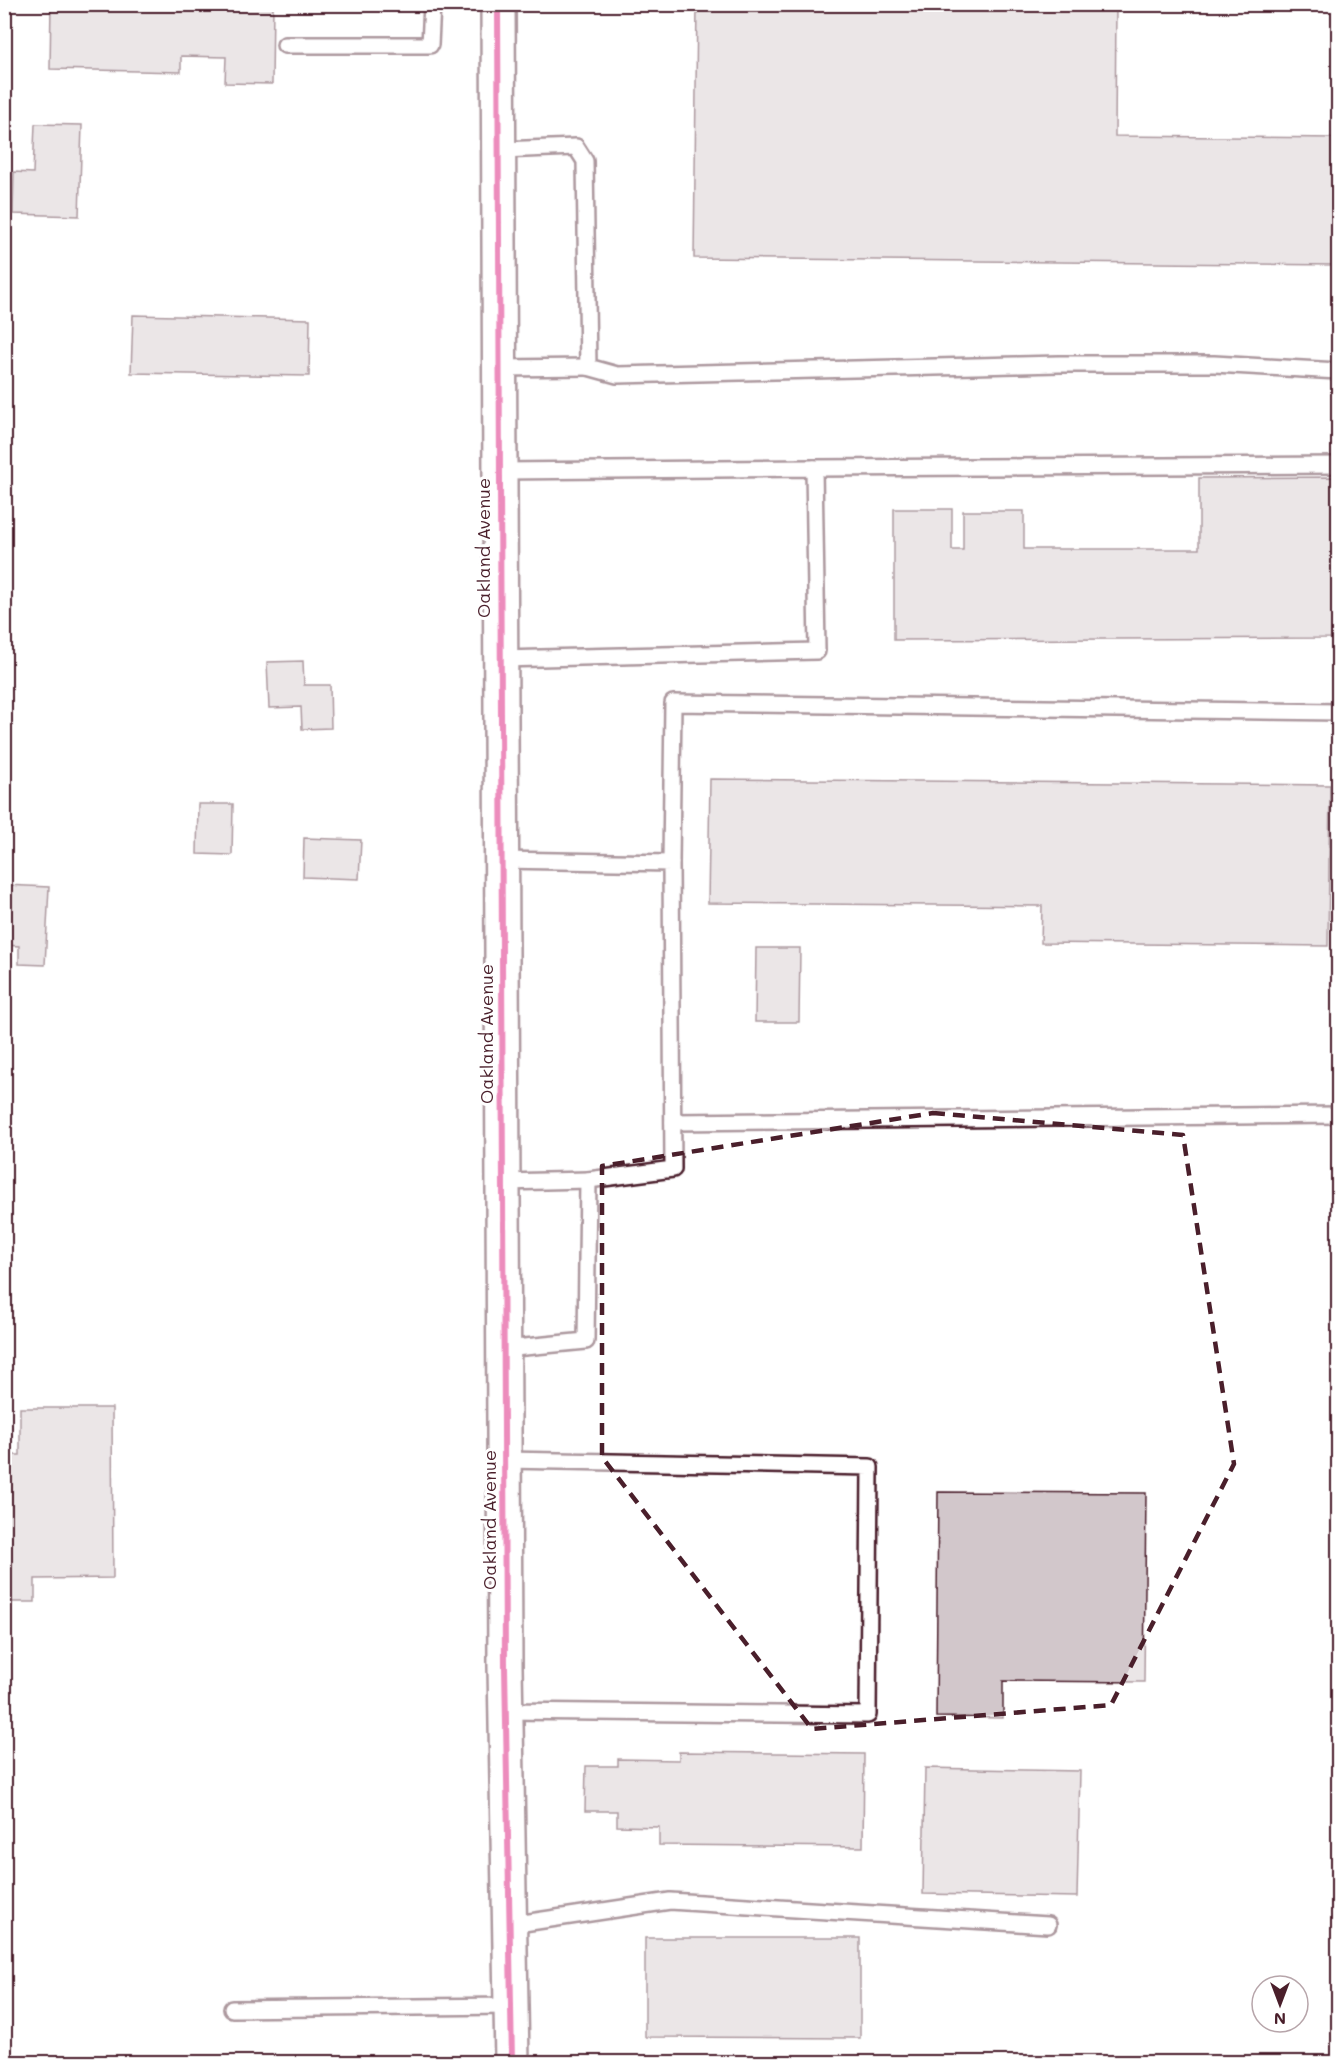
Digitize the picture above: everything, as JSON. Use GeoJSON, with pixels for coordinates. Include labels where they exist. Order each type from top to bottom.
{"type":"FeatureCollection","features":[{"type":"Feature","properties":{"kind":"street","name":"Oakland Avenue"},"geometry":{"type":"LineString","coordinates":[[498,4],[506,1711],[512,2062]]}},
{"type":"Feature","properties":{"kind":"lane"},"geometry":{"type":"LineString","coordinates":[[285,45],[430,45],[432,4]]}},
{"type":"Feature","properties":{"kind":"lane"},"geometry":{"type":"LineString","coordinates":[[498,150],[576,147],[585,161],[588,367]]}},
{"type":"Feature","properties":{"kind":"lane"},"geometry":{"type":"LineString","coordinates":[[498,368],[588,367],[617,375],[1059,364],[1214,364],[1338,371]]}},
{"type":"Feature","properties":{"kind":"lane"},"geometry":{"type":"LineString","coordinates":[[499,471],[1338,465]]}},
{"type":"Feature","properties":{"kind":"lane"},"geometry":{"type":"LineString","coordinates":[[500,659],[817,651],[814,468]]}},
{"type":"Feature","properties":{"kind":"lane"},"geometry":{"type":"LineString","coordinates":[[503,1182],[588,1180],[673,1169],[671,862],[673,703],[1338,712]]}},
{"type":"Feature","properties":{"kind":"lane"},"geometry":{"type":"LineString","coordinates":[[501,860],[671,862]]}},
{"type":"Feature","properties":{"kind":"lane"},"geometry":{"type":"LineString","coordinates":[[673,1122],[1338,1115]]}},
{"type":"Feature","properties":{"kind":"lane"},"geometry":{"type":"LineString","coordinates":[[504,1349],[586,1341],[588,1180]]}},
{"type":"Feature","properties":{"kind":"lane"},"geometry":{"type":"LineString","coordinates":[[505,1460],[870,1467],[868,1715],[506,1711]]}},
{"type":"Feature","properties":{"kind":"lane"},"geometry":{"type":"LineString","coordinates":[[510,1925],[670,1901],[1048,1925]]}},
{"type":"Feature","properties":{"kind":"lane"},"geometry":{"type":"LineString","coordinates":[[232,2009],[511,2006]]}},
{"type":"Feature","properties":{"kind":"highlighted area"},"geometry":{"type":"Polygon","coordinates":[[[933,1113],[1183,1135],[1234,1464],[1111,1705],[812,1729],[602,1457],[602,1166],[933,1113]]]}},
{"type":"Feature","properties":{"kind":"building"},"geometry":{"type":"Polygon","coordinates":[[[51,4],[181,4],[181,8],[228,8],[228,4],[273,4],[272,84],[225,83],[226,57],[181,56],[181,72],[50,69],[51,4]]]}},
{"type":"Feature","properties":{"kind":"building"},"geometry":{"type":"Polygon","coordinates":[[[697,4],[1116,4],[1115,136],[1338,138],[1338,265],[694,258],[697,4]]]}},
{"type":"Feature","properties":{"kind":"building"},"geometry":{"type":"Polygon","coordinates":[[[35,124],[82,125],[79,216],[13,214],[14,172],[33,173],[35,124]]]}},
{"type":"Feature","properties":{"kind":"building"},"geometry":{"type":"Polygon","coordinates":[[[133,315],[310,319],[309,376],[131,373],[133,315]]]}},
{"type":"Feature","properties":{"kind":"building"},"geometry":{"type":"Polygon","coordinates":[[[1338,477],[1338,638],[894,640],[894,509],[952,509],[952,550],[963,550],[963,511],[1024,511],[1024,549],[1199,549],[1199,478],[1338,477]]]}},
{"type":"Feature","properties":{"kind":"building"},"geometry":{"type":"Polygon","coordinates":[[[303,661],[304,685],[330,685],[331,728],[302,729],[301,707],[269,708],[267,662],[303,661]]]}},
{"type":"Feature","properties":{"kind":"building"},"geometry":{"type":"Polygon","coordinates":[[[710,779],[1330,785],[1328,946],[1041,943],[1042,906],[708,903],[710,779]]]}},
{"type":"Feature","properties":{"kind":"building"},"geometry":{"type":"Polygon","coordinates":[[[198,804],[233,804],[232,855],[197,854],[198,804]]]}},
{"type":"Feature","properties":{"kind":"building"},"geometry":{"type":"Polygon","coordinates":[[[304,838],[361,840],[359,879],[303,877],[304,838]]]}},
{"type":"Feature","properties":{"kind":"building"},"geometry":{"type":"Polygon","coordinates":[[[4,885],[49,887],[45,965],[19,964],[19,946],[4,945],[4,885]]]}},
{"type":"Feature","properties":{"kind":"building"},"geometry":{"type":"Polygon","coordinates":[[[756,948],[800,948],[799,1022],[755,1022],[756,948]]]}},
{"type":"Feature","properties":{"kind":"building"},"geometry":{"type":"Polygon","coordinates":[[[20,1408],[112,1408],[113,1578],[35,1579],[35,1602],[4,1602],[4,1455],[20,1455],[20,1408]]]}},
{"type":"Feature","properties":{"kind":"building"},"geometry":{"type":"Polygon","coordinates":[[[938,1492],[1146,1493],[1144,1682],[1003,1681],[1003,1718],[936,1717],[938,1492]]]}},
{"type":"Feature","properties":{"kind":"building"},"geometry":{"type":"Polygon","coordinates":[[[679,1752],[864,1754],[863,1847],[659,1845],[659,1827],[617,1826],[617,1811],[585,1811],[586,1766],[618,1766],[618,1759],[679,1760],[679,1752]]]}},
{"type":"Feature","properties":{"kind":"building"},"geometry":{"type":"Polygon","coordinates":[[[925,1768],[1080,1771],[1077,1897],[923,1894],[925,1768]]]}},
{"type":"Feature","properties":{"kind":"building"},"geometry":{"type":"Polygon","coordinates":[[[645,1938],[860,1938],[860,2038],[645,2037],[645,1938]]]}},
{"type":"Feature","properties":{"kind":"cycle path"},"geometry":{"type":"LineString","coordinates":[[498,4],[505,1667],[512,2062]]}}]}
